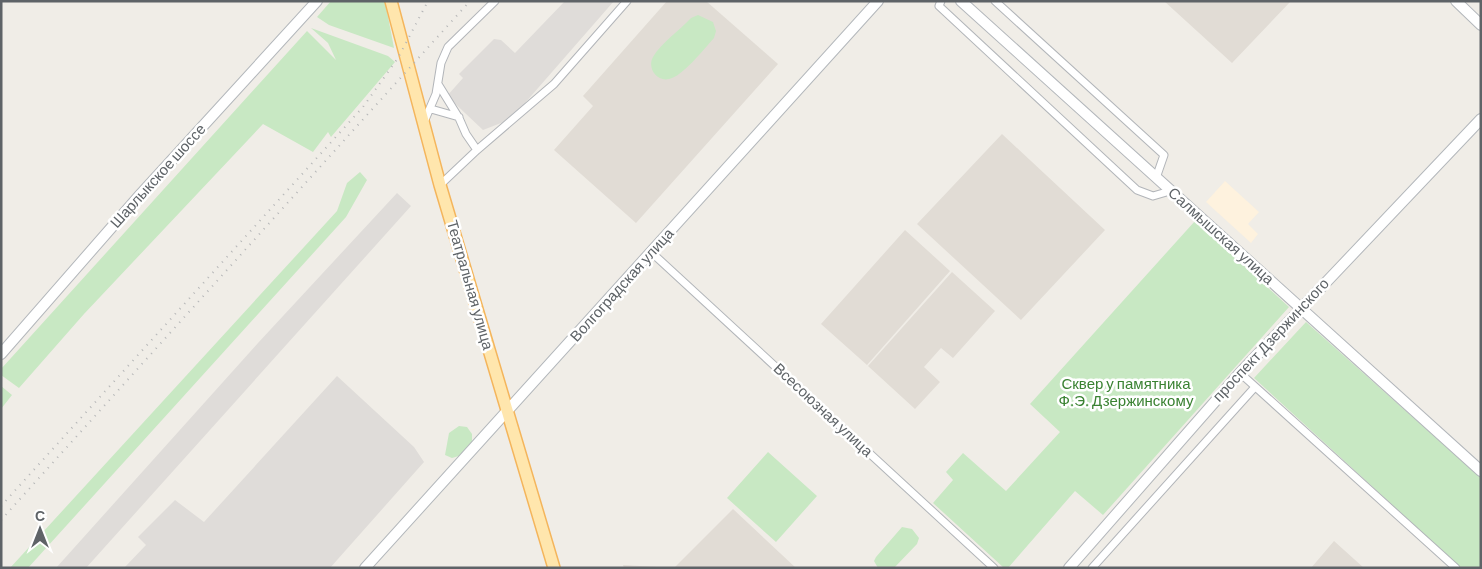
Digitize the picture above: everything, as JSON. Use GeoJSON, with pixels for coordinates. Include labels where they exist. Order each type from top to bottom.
{"type":"FeatureCollection","features":[{"type":"Feature","properties":{"kind":"main road","name":"Шарлыкское шоссе"},"geometry":{"type":"LineString","coordinates":[[1,354],[139,196],[317,1]]}},
{"type":"Feature","properties":{"kind":"main road","name":"Театральная улица"},"geometry":{"type":"LineString","coordinates":[[391,1],[440,185],[554,568]]}},
{"type":"Feature","properties":{"kind":"main road","name":"Волгоградская улица"},"geometry":{"type":"LineString","coordinates":[[364,568],[508,412],[878,1]]}},
{"type":"Feature","properties":{"kind":"main road","name":"Салмышская улица"},"geometry":{"type":"LineString","coordinates":[[960,1],[1481,471]]}},
{"type":"Feature","properties":{"kind":"main road"},"geometry":{"type":"LineString","coordinates":[[1456,1],[1481,25]]}},
{"type":"Feature","properties":{"kind":"main road","name":"проспект Дзержинского"},"geometry":{"type":"LineString","coordinates":[[1069,568],[1240,373],[1481,119]]}},
{"type":"Feature","properties":{"kind":"street"},"geometry":{"type":"LineString","coordinates":[[424,123],[431,108],[438,84],[441,63],[448,47],[495,1]]}},
{"type":"Feature","properties":{"kind":"street"},"geometry":{"type":"LineString","coordinates":[[440,185],[477,150],[554,84],[627,1]]}},
{"type":"Feature","properties":{"kind":"street"},"geometry":{"type":"LineString","coordinates":[[941,1],[939,6],[1137,190],[1153,196],[1170,191]]}},
{"type":"Feature","properties":{"kind":"street"},"geometry":{"type":"LineString","coordinates":[[995,1],[1164,155],[1156,178]]}},
{"type":"Feature","properties":{"kind":"street"},"geometry":{"type":"LineString","coordinates":[[438,84],[477,150]]}},
{"type":"Feature","properties":{"kind":"street"},"geometry":{"type":"LineString","coordinates":[[431,108],[459,118]]}},
{"type":"Feature","properties":{"kind":"street","name":"Всесоюзная улица"},"geometry":{"type":"LineString","coordinates":[[651,252],[994,568]]}},
{"type":"Feature","properties":{"kind":"street"},"geometry":{"type":"LineString","coordinates":[[1240,373],[1456,568]]}},
{"type":"Feature","properties":{"kind":"street"},"geometry":{"type":"LineString","coordinates":[[1092,568],[1255,387]]}},
{"type":"Feature","properties":{"kind":"shaded area"},"geometry":{"type":"Polygon","coordinates":[[[565,1],[614,1],[511,119],[483,130],[447,96],[463,78],[459,74],[494,39],[501,40],[515,53],[565,1]]]}},
{"type":"Feature","properties":{"kind":"shaded area"},"geometry":{"type":"Polygon","coordinates":[[[667,1],[706,1],[778,64],[636,223],[554,150],[593,106],[583,96],[667,1]]]}},
{"type":"Feature","properties":{"kind":"shaded area"},"geometry":{"type":"Polygon","coordinates":[[[1164,1],[1291,1],[1232,63],[1164,1]]]}},
{"type":"Feature","properties":{"kind":"shaded area"},"geometry":{"type":"Polygon","coordinates":[[[1002,134],[1105,230],[1021,320],[917,224],[1002,134]]]}},
{"type":"Feature","properties":{"kind":"shaded area"},"geometry":{"type":"Polygon","coordinates":[[[1225,181],[1259,212],[1248,224],[1258,234],[1251,243],[1206,202],[1225,181]]]}},
{"type":"Feature","properties":{"kind":"shaded area"},"geometry":{"type":"Polygon","coordinates":[[[397,193],[411,206],[86,568],[56,568],[258,343],[397,193]]]}},
{"type":"Feature","properties":{"kind":"shaded area"},"geometry":{"type":"Polygon","coordinates":[[[905,230],[950,271],[867,365],[821,324],[905,230]]]}},
{"type":"Feature","properties":{"kind":"shaded area"},"geometry":{"type":"Polygon","coordinates":[[[952,272],[995,311],[953,358],[941,348],[924,367],[940,382],[915,409],[868,366],[952,272]]]}},
{"type":"Feature","properties":{"kind":"shaded area"},"geometry":{"type":"Polygon","coordinates":[[[337,376],[414,447],[424,462],[330,568],[124,568],[146,545],[138,537],[175,500],[204,522],[337,376]]]}},
{"type":"Feature","properties":{"kind":"shaded area"},"geometry":{"type":"Polygon","coordinates":[[[733,509],[796,568],[674,568],[733,509]]]}},
{"type":"Feature","properties":{"kind":"shaded area"},"geometry":{"type":"Polygon","coordinates":[[[1334,541],[1364,568],[1311,568],[1334,541]]]}},
{"type":"Feature","properties":{"kind":"shaded area"},"geometry":{"type":"Polygon","coordinates":[[[623,565],[674,568],[624,568],[623,565]]]}},
{"type":"Feature","properties":{"kind":"green space"},"geometry":{"type":"Polygon","coordinates":[[[331,1],[385,1],[394,48],[329,25],[317,17],[331,1]]]}},
{"type":"Feature","properties":{"kind":"green space"},"geometry":{"type":"Polygon","coordinates":[[[698,15],[713,22],[716,31],[714,38],[693,62],[680,73],[669,79],[660,78],[654,73],[651,65],[656,52],[691,18],[698,15]]]}},
{"type":"Feature","properties":{"kind":"green space"},"geometry":{"type":"Polygon","coordinates":[[[311,28],[388,56],[395,62],[331,137],[328,132],[313,152],[263,124],[84,314],[19,388],[1,375],[1,369],[307,31],[336,60],[328,43],[311,28]]]}},
{"type":"Feature","properties":{"kind":"green space"},"geometry":{"type":"Polygon","coordinates":[[[360,172],[367,180],[346,217],[28,568],[10,568],[337,211],[347,183],[360,172]]]}},
{"type":"Feature","properties":{"kind":"green space","name":"Сквер у памятника Ф.Э. Дзержинскому"},"geometry":{"type":"Polygon","coordinates":[[[1195,221],[1289,307],[1103,515],[1075,491],[1008,568],[1004,568],[933,503],[953,480],[946,472],[963,453],[1006,491],[1060,432],[1030,404],[1195,221]]]}},
{"type":"Feature","properties":{"kind":"green space"},"geometry":{"type":"Polygon","coordinates":[[[1306,322],[1481,478],[1481,568],[1461,568],[1254,378],[1306,322]]]}},
{"type":"Feature","properties":{"kind":"green space"},"geometry":{"type":"Polygon","coordinates":[[[1,386],[12,395],[1,409],[1,386]]]}},
{"type":"Feature","properties":{"kind":"green space"},"geometry":{"type":"Polygon","coordinates":[[[459,426],[467,427],[472,434],[472,443],[462,455],[452,458],[445,455],[449,433],[459,426]]]}},
{"type":"Feature","properties":{"kind":"green space"},"geometry":{"type":"Polygon","coordinates":[[[768,452],[817,496],[776,542],[727,498],[768,452]]]}},
{"type":"Feature","properties":{"kind":"green space"},"geometry":{"type":"Polygon","coordinates":[[[902,527],[912,529],[919,538],[917,544],[894,568],[878,568],[874,561],[876,557],[902,527]]]}},
{"type":"Feature","properties":{"kind":"railway"},"geometry":{"type":"LineString","coordinates":[[1,506],[363,107],[398,58],[428,1]]}},
{"type":"Feature","properties":{"kind":"railway"},"geometry":{"type":"LineString","coordinates":[[1,520],[470,1]]}}]}
